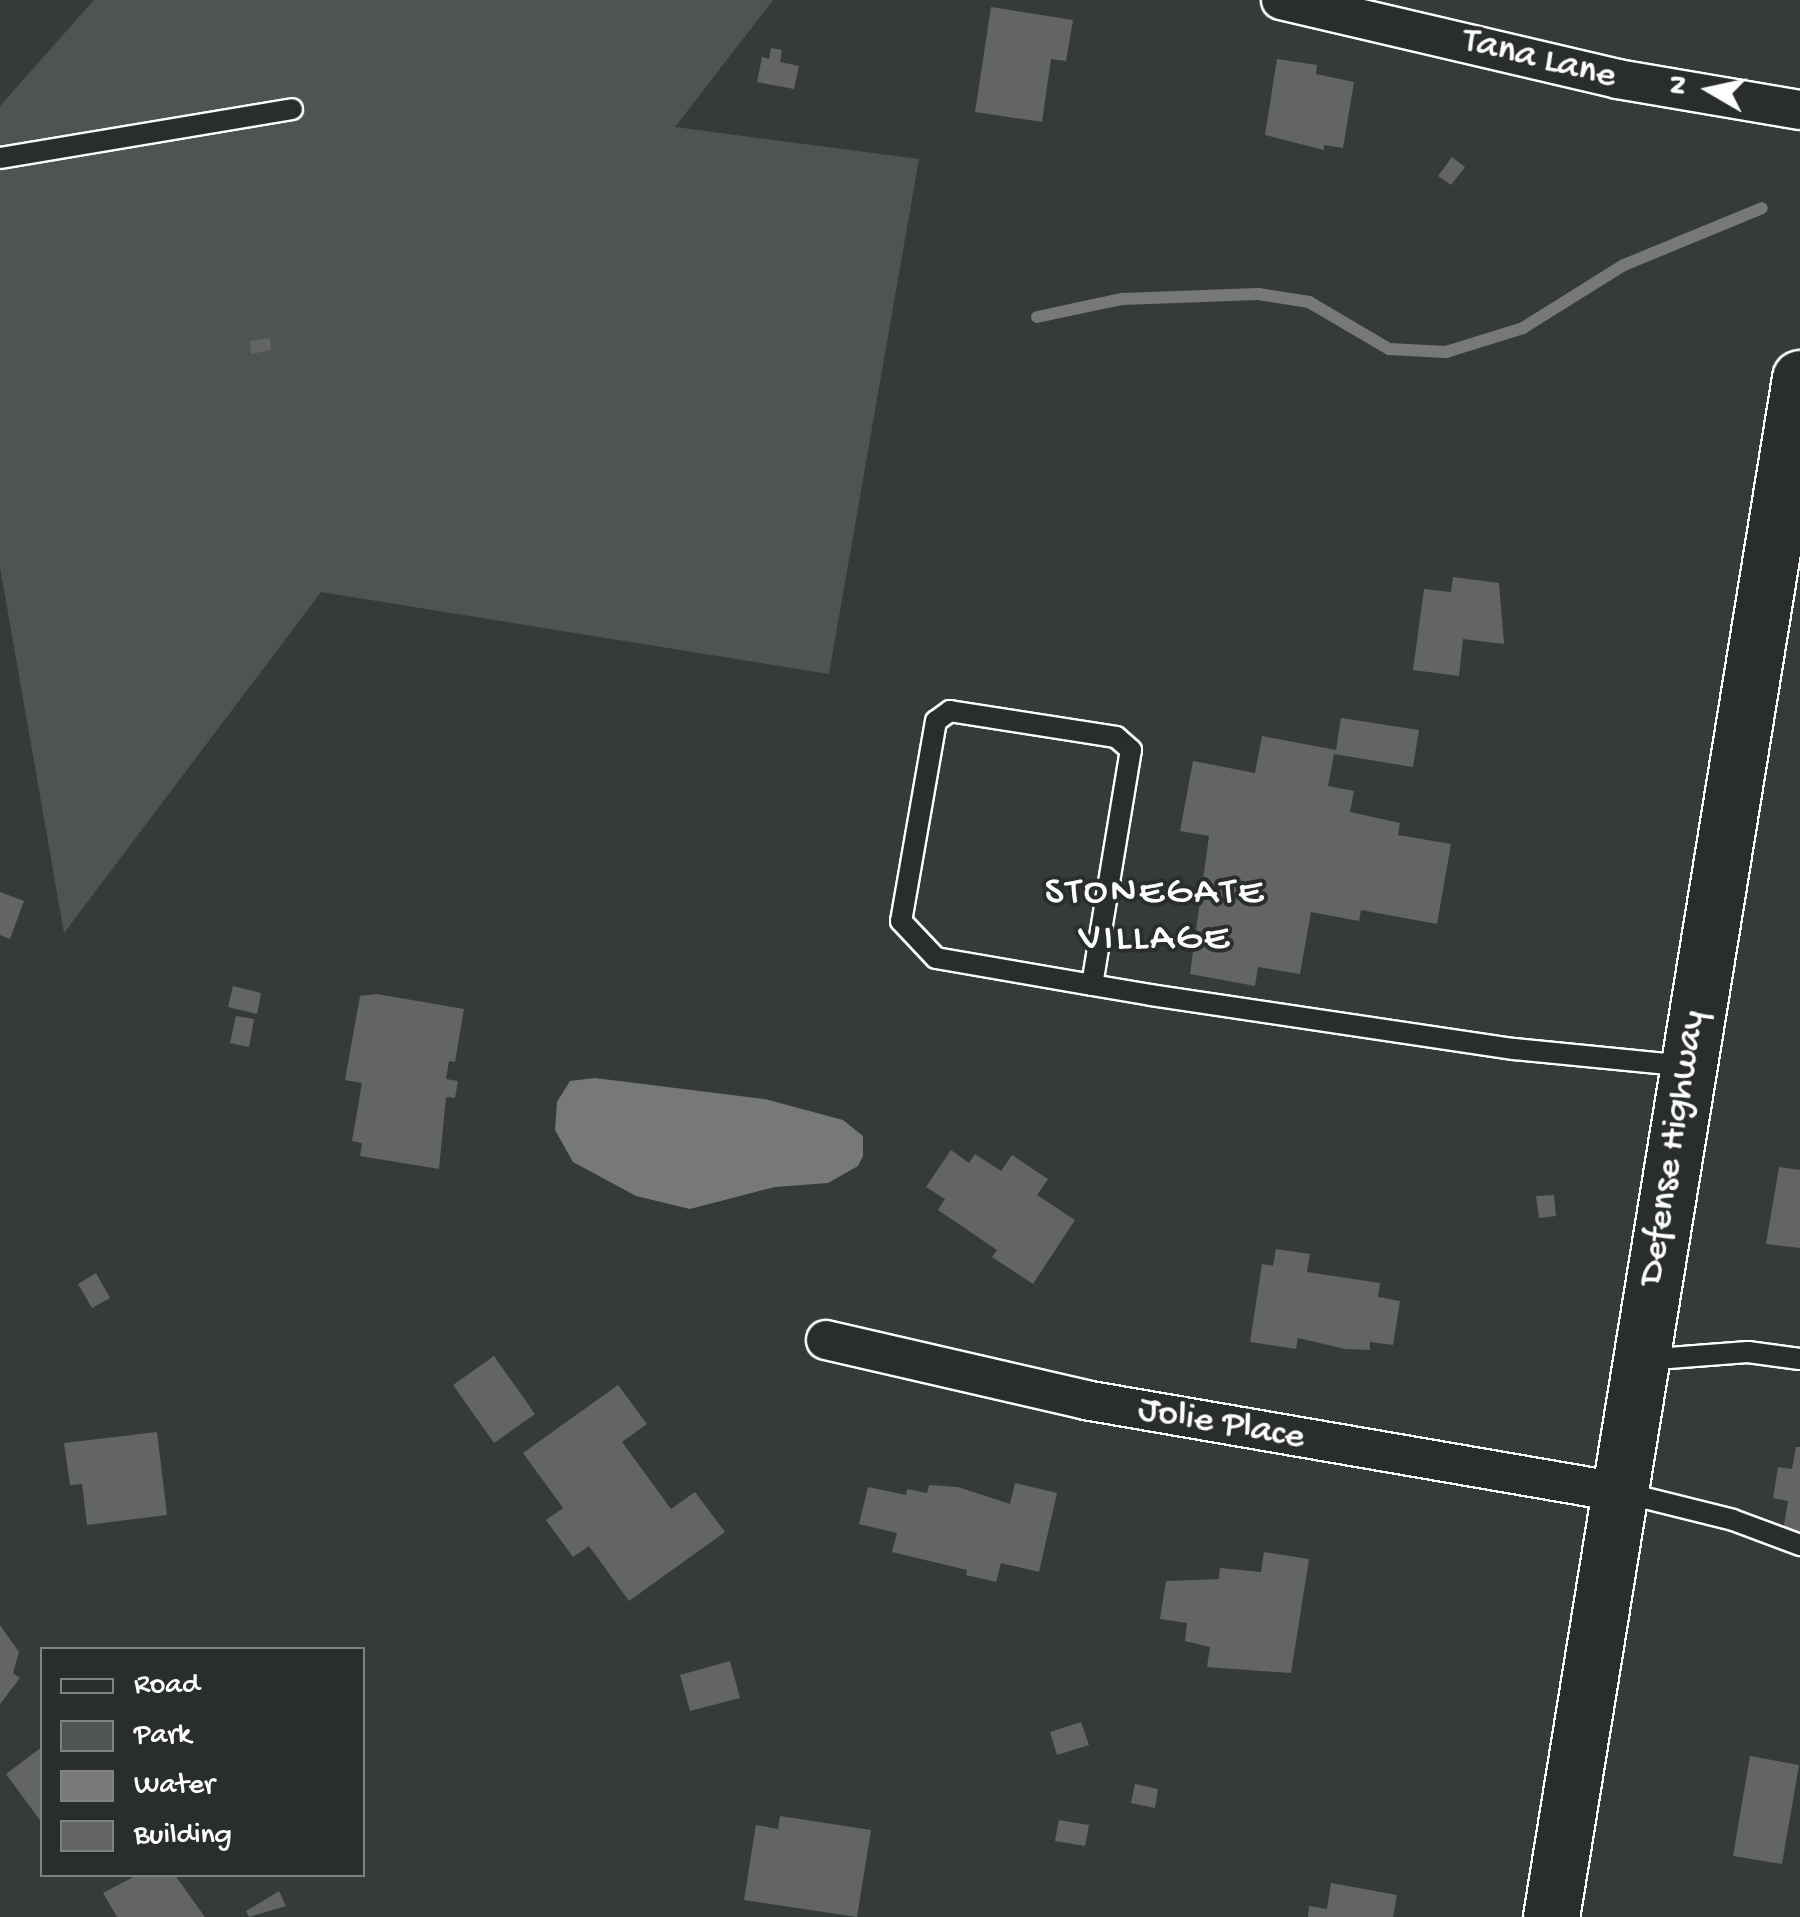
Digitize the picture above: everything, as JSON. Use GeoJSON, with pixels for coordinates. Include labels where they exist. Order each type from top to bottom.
{"type":"FeatureCollection","features":[{"type":"Feature","properties":{"kind":"main road","name":"Defense Highway"},"geometry":{"type":"LineString","coordinates":[[1551,1917],[1800,378]]}},
{"type":"Feature","properties":{"kind":"street","name":"Tana Lane"},"geometry":{"type":"LineString","coordinates":[[1281,0],[1617,79],[1800,110]]}},
{"type":"Feature","properties":{"kind":"street","name":"Jolie Place"},"geometry":{"type":"LineString","coordinates":[[826,1340],[1085,1400],[1619,1492]]}},
{"type":"Feature","properties":{"kind":"lane"},"geometry":{"type":"LineString","coordinates":[[0,158],[292,109]]}},
{"type":"Feature","properties":{"kind":"lane"},"geometry":{"type":"LineString","coordinates":[[1092,985],[1131,750],[1116,737],[950,711],[936,721],[900,922],[936,958],[1092,985],[1514,1050],[1688,1066]]}},
{"type":"Feature","properties":{"kind":"lane"},"geometry":{"type":"LineString","coordinates":[[1640,1360],[1748,1352],[1800,1359]]}},
{"type":"Feature","properties":{"kind":"lane"},"geometry":{"type":"LineString","coordinates":[[1619,1492],[1733,1520],[1800,1545]]}},
{"type":"Feature","properties":{"kind":"green space"},"geometry":{"type":"Polygon","coordinates":[[[94,0],[773,0],[675,127],[919,159],[829,674],[321,592],[64,933],[0,567],[0,106],[94,0]]]}},
{"type":"Feature","properties":{"kind":"water"},"geometry":{"type":"Polygon","coordinates":[[[595,1078],[765,1099],[843,1120],[863,1136],[863,1156],[858,1166],[828,1183],[775,1187],[690,1209],[636,1196],[573,1162],[555,1130],[557,1102],[570,1081],[595,1078]]]}},
{"type":"Feature","properties":{"kind":"building"},"geometry":{"type":"Polygon","coordinates":[[[991,7],[1073,20],[1066,61],[1051,59],[1042,122],[975,112],[991,7]]]}},
{"type":"Feature","properties":{"kind":"building"},"geometry":{"type":"Polygon","coordinates":[[[771,48],[782,50],[780,62],[799,66],[794,89],[757,82],[762,57],[769,59],[771,48]]]}},
{"type":"Feature","properties":{"kind":"building"},"geometry":{"type":"Polygon","coordinates":[[[1277,59],[1317,65],[1316,74],[1354,82],[1343,148],[1324,145],[1324,150],[1265,135],[1277,59]]]}},
{"type":"Feature","properties":{"kind":"building"},"geometry":{"type":"Polygon","coordinates":[[[1452,157],[1465,167],[1451,185],[1438,176],[1452,157]]]}},
{"type":"Feature","properties":{"kind":"building"},"geometry":{"type":"Polygon","coordinates":[[[270,338],[271,350],[251,354],[250,341],[270,338]]]}},
{"type":"Feature","properties":{"kind":"building"},"geometry":{"type":"Polygon","coordinates":[[[1453,577],[1499,583],[1504,644],[1463,639],[1459,676],[1413,670],[1424,589],[1451,592],[1453,577]]]}},
{"type":"Feature","properties":{"kind":"building"},"geometry":{"type":"Polygon","coordinates":[[[1341,718],[1419,730],[1413,767],[1334,754],[1328,786],[1354,791],[1350,812],[1400,823],[1398,835],[1451,844],[1437,924],[1361,910],[1359,921],[1311,912],[1300,974],[1258,967],[1255,986],[1190,974],[1209,836],[1180,831],[1193,761],[1255,773],[1262,736],[1336,750],[1341,718]]]}},
{"type":"Feature","properties":{"kind":"building"},"geometry":{"type":"Polygon","coordinates":[[[0,892],[24,901],[10,939],[0,935],[0,892]]]}},
{"type":"Feature","properties":{"kind":"building"},"geometry":{"type":"Polygon","coordinates":[[[233,986],[261,993],[257,1014],[228,1007],[233,986]]]}},
{"type":"Feature","properties":{"kind":"building"},"geometry":{"type":"Polygon","coordinates":[[[377,994],[464,1009],[455,1062],[449,1061],[446,1079],[458,1081],[455,1098],[446,1097],[439,1169],[360,1156],[362,1143],[352,1141],[362,1083],[345,1080],[360,996],[377,994]]]}},
{"type":"Feature","properties":{"kind":"building"},"geometry":{"type":"Polygon","coordinates":[[[236,1016],[254,1019],[249,1047],[230,1043],[236,1016]]]}},
{"type":"Feature","properties":{"kind":"building"},"geometry":{"type":"Polygon","coordinates":[[[951,1150],[969,1163],[975,1154],[1001,1171],[1012,1155],[1048,1179],[1037,1195],[1075,1220],[1033,1284],[992,1257],[997,1250],[938,1210],[945,1199],[926,1187],[951,1150]]]}},
{"type":"Feature","properties":{"kind":"building"},"geometry":{"type":"Polygon","coordinates":[[[1779,1167],[1800,1170],[1800,1248],[1766,1244],[1779,1167]]]}},
{"type":"Feature","properties":{"kind":"building"},"geometry":{"type":"Polygon","coordinates":[[[1554,1195],[1556,1216],[1539,1218],[1536,1196],[1554,1195]]]}},
{"type":"Feature","properties":{"kind":"building"},"geometry":{"type":"Polygon","coordinates":[[[1276,1249],[1310,1254],[1307,1272],[1380,1283],[1378,1297],[1400,1301],[1393,1345],[1370,1342],[1370,1350],[1345,1349],[1298,1338],[1296,1349],[1250,1342],[1262,1264],[1273,1266],[1276,1249]]]}},
{"type":"Feature","properties":{"kind":"building"},"geometry":{"type":"Polygon","coordinates":[[[96,1273],[110,1298],[92,1308],[78,1284],[96,1273]]]}},
{"type":"Feature","properties":{"kind":"building"},"geometry":{"type":"Polygon","coordinates":[[[494,1356],[535,1414],[494,1443],[453,1385],[494,1356]]]}},
{"type":"Feature","properties":{"kind":"building"},"geometry":{"type":"Polygon","coordinates":[[[618,1385],[647,1424],[622,1442],[671,1509],[695,1492],[725,1532],[629,1601],[589,1546],[573,1557],[546,1520],[563,1508],[523,1453],[618,1385]]]}},
{"type":"Feature","properties":{"kind":"building"},"geometry":{"type":"Polygon","coordinates":[[[157,1432],[167,1515],[87,1525],[82,1484],[70,1485],[64,1443],[157,1432]]]}},
{"type":"Feature","properties":{"kind":"building"},"geometry":{"type":"Polygon","coordinates":[[[1796,1447],[1800,1447],[1800,1534],[1783,1531],[1788,1501],[1773,1498],[1778,1467],[1792,1469],[1796,1447]]]}},
{"type":"Feature","properties":{"kind":"building"},"geometry":{"type":"Polygon","coordinates":[[[1015,1483],[1057,1493],[1039,1572],[1001,1563],[996,1582],[966,1575],[967,1570],[892,1552],[897,1533],[859,1524],[868,1487],[906,1495],[907,1489],[927,1493],[929,1485],[958,1487],[1010,1504],[1015,1483]]]}},
{"type":"Feature","properties":{"kind":"building"},"geometry":{"type":"Polygon","coordinates":[[[1264,1552],[1309,1559],[1291,1673],[1207,1667],[1210,1647],[1185,1641],[1187,1623],[1160,1619],[1166,1581],[1219,1579],[1220,1568],[1261,1572],[1264,1552]]]}},
{"type":"Feature","properties":{"kind":"building"},"geometry":{"type":"Polygon","coordinates":[[[0,1625],[19,1652],[13,1673],[20,1678],[0,1704],[0,1625]]]}},
{"type":"Feature","properties":{"kind":"building"},"geometry":{"type":"Polygon","coordinates":[[[730,1661],[740,1698],[690,1711],[680,1675],[730,1661]]]}},
{"type":"Feature","properties":{"kind":"building"},"geometry":{"type":"Polygon","coordinates":[[[1081,1722],[1089,1745],[1057,1755],[1050,1732],[1081,1722]]]}},
{"type":"Feature","properties":{"kind":"building"},"geometry":{"type":"Polygon","coordinates":[[[40,1748],[40,1820],[6,1774],[40,1748]]]}},
{"type":"Feature","properties":{"kind":"building"},"geometry":{"type":"Polygon","coordinates":[[[1750,1756],[1799,1765],[1782,1864],[1733,1856],[1750,1756]]]}},
{"type":"Feature","properties":{"kind":"building"},"geometry":{"type":"Polygon","coordinates":[[[1135,1784],[1158,1789],[1155,1808],[1131,1803],[1135,1784]]]}},
{"type":"Feature","properties":{"kind":"building"},"geometry":{"type":"Polygon","coordinates":[[[780,1816],[871,1830],[857,1917],[744,1900],[756,1825],[778,1829],[780,1816]]]}},
{"type":"Feature","properties":{"kind":"building"},"geometry":{"type":"Polygon","coordinates":[[[1059,1820],[1089,1825],[1085,1846],[1055,1841],[1059,1820]]]}},
{"type":"Feature","properties":{"kind":"building"},"geometry":{"type":"Polygon","coordinates":[[[133,1877],[176,1877],[205,1917],[117,1917],[103,1893],[133,1877]]]}},
{"type":"Feature","properties":{"kind":"building"},"geometry":{"type":"Polygon","coordinates":[[[1331,1883],[1397,1895],[1393,1917],[1308,1917],[1309,1906],[1327,1909],[1331,1883]]]}},
{"type":"Feature","properties":{"kind":"building"},"geometry":{"type":"Polygon","coordinates":[[[279,1891],[286,1906],[249,1917],[246,1911],[279,1891]]]}},
{"type":"Feature","properties":{"kind":"waterway"},"geometry":{"type":"LineString","coordinates":[[1037,317],[1122,299],[1258,294],[1309,302],[1389,349],[1446,352],[1523,328],[1624,265],[1762,208]]}},
{"type":"Feature","properties":{"kind":"district","name":"STONEGATE VILLAGE"},"geometry":{"type":"Point","coordinates":[1155,917]}}]}
